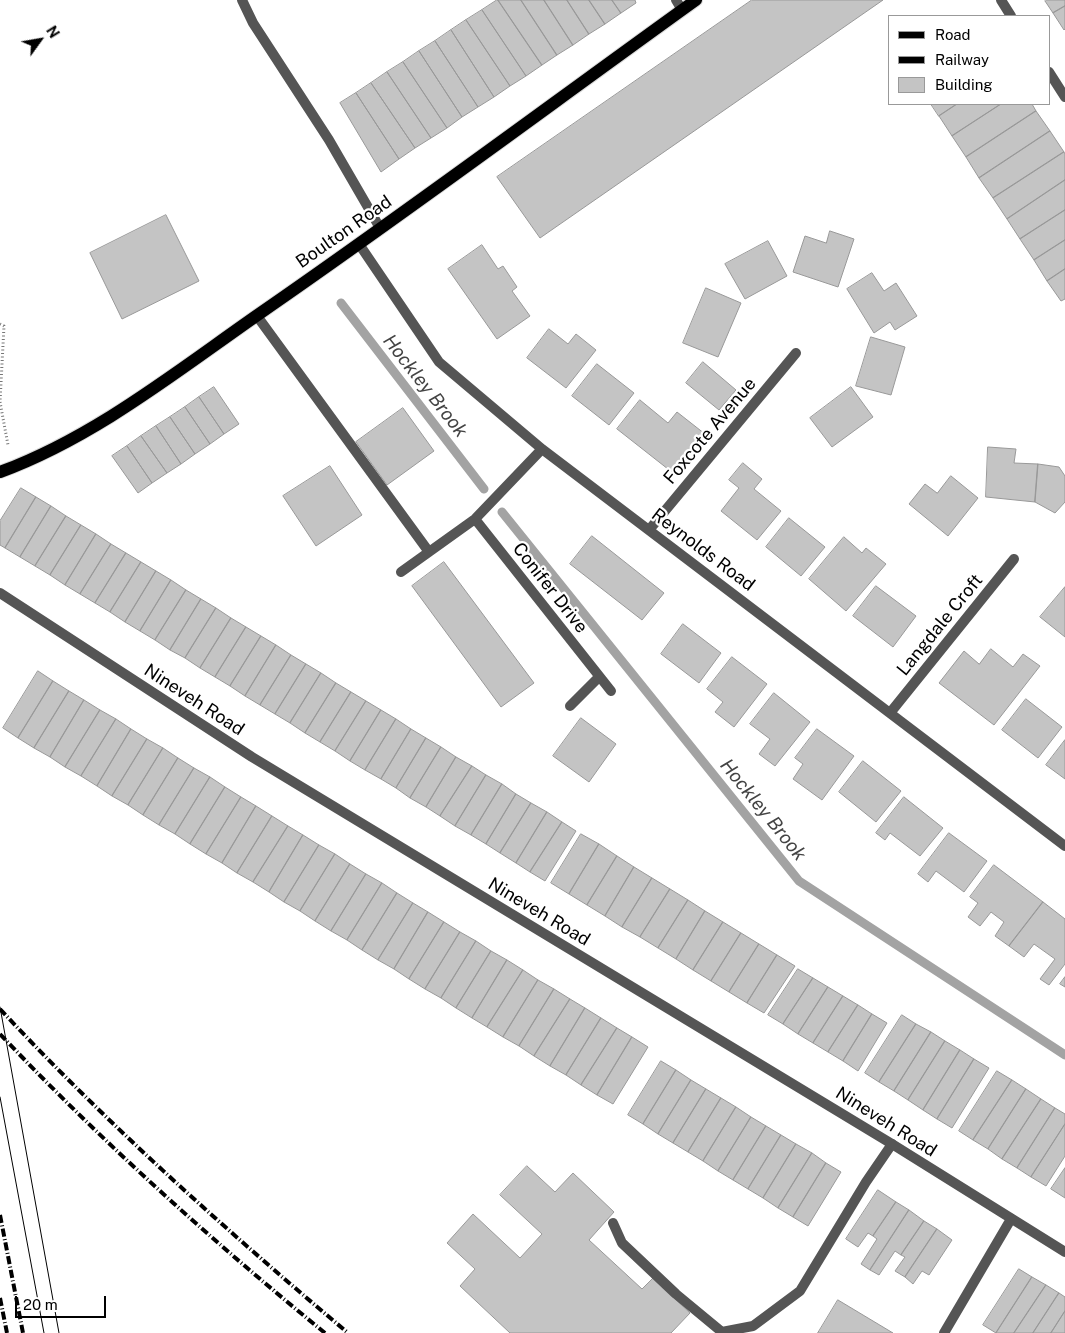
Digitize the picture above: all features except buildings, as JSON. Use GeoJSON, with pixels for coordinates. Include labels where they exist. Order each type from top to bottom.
{"type":"FeatureCollection","features":[{"type":"Feature","properties":{"kind":"main road","name":"Boulton Road"},"geometry":{"type":"LineString","coordinates":[[0,472],[82,433],[166,380],[359,244],[679,5],[696,0]]}},
{"type":"Feature","properties":{"kind":"street"},"geometry":{"type":"LineString","coordinates":[[242,0],[253,23],[329,140],[380,228]]}},
{"type":"Feature","properties":{"kind":"street"},"geometry":{"type":"LineString","coordinates":[[1001,0],[1010,15]]}},
{"type":"Feature","properties":{"kind":"street"},"geometry":{"type":"LineString","coordinates":[[1050,74],[1065,97]]}},
{"type":"Feature","properties":{"kind":"street","name":"Reynolds Road"},"geometry":{"type":"LineString","coordinates":[[359,244],[440,362],[542,449],[1065,846]]}},
{"type":"Feature","properties":{"kind":"street"},"geometry":{"type":"LineString","coordinates":[[257,316],[429,552]]}},
{"type":"Feature","properties":{"kind":"street","name":"Foxcote Avenue"},"geometry":{"type":"LineString","coordinates":[[649,530],[796,353]]}},
{"type":"Feature","properties":{"kind":"street"},"geometry":{"type":"LineString","coordinates":[[401,572],[474,519],[542,449]]}},
{"type":"Feature","properties":{"kind":"street","name":"Conifer Drive"},"geometry":{"type":"LineString","coordinates":[[474,519],[611,691]]}},
{"type":"Feature","properties":{"kind":"street","name":"Langdale Croft"},"geometry":{"type":"LineString","coordinates":[[890,713],[1014,559]]}},
{"type":"Feature","properties":{"kind":"street","name":"Nineveh Road"},"geometry":{"type":"LineString","coordinates":[[0,593],[252,757],[892,1144],[1065,1252]]}},
{"type":"Feature","properties":{"kind":"street"},"geometry":{"type":"LineString","coordinates":[[570,706],[599,677]]}},
{"type":"Feature","properties":{"kind":"street"},"geometry":{"type":"LineString","coordinates":[[613,1223],[622,1243],[676,1294],[722,1332],[753,1326],[800,1291],[866,1182],[892,1144]]}},
{"type":"Feature","properties":{"kind":"street"},"geometry":{"type":"LineString","coordinates":[[944,1333],[1011,1219]]}},
{"type":"Feature","properties":{"kind":"path"},"geometry":{"type":"LineString","coordinates":[[0,324],[4,326],[0,402],[5,433],[14,467]]}},
{"type":"Feature","properties":{"kind":"path"},"geometry":{"type":"LineString","coordinates":[[0,432],[5,433]]}},
{"type":"Feature","properties":{"kind":"waterway","name":"Hockley Brook"},"geometry":{"type":"LineString","coordinates":[[341,303],[484,489]]}},
{"type":"Feature","properties":{"kind":"waterway","name":"Hockley Brook"},"geometry":{"type":"LineString","coordinates":[[502,512],[799,881],[1065,1055]]}},
{"type":"Feature","properties":{"kind":"tram line"},"geometry":{"type":"LineString","coordinates":[[0,1007],[59,1333]]}},
{"type":"Feature","properties":{"kind":"tram line"},"geometry":{"type":"LineString","coordinates":[[0,1097],[44,1333]]}},
{"type":"Feature","properties":{"kind":"railway"},"geometry":{"type":"LineString","coordinates":[[0,1009],[126,1136],[258,1256],[348,1333]]}},
{"type":"Feature","properties":{"kind":"railway"},"geometry":{"type":"LineString","coordinates":[[0,1034],[77,1113],[158,1189],[240,1262],[325,1333]]}},
{"type":"Feature","properties":{"kind":"railway"},"geometry":{"type":"LineString","coordinates":[[0,1215],[23,1333]]}},
{"type":"Feature","properties":{"kind":"railway"},"geometry":{"type":"LineString","coordinates":[[0,1298],[7,1333]]}}]}
